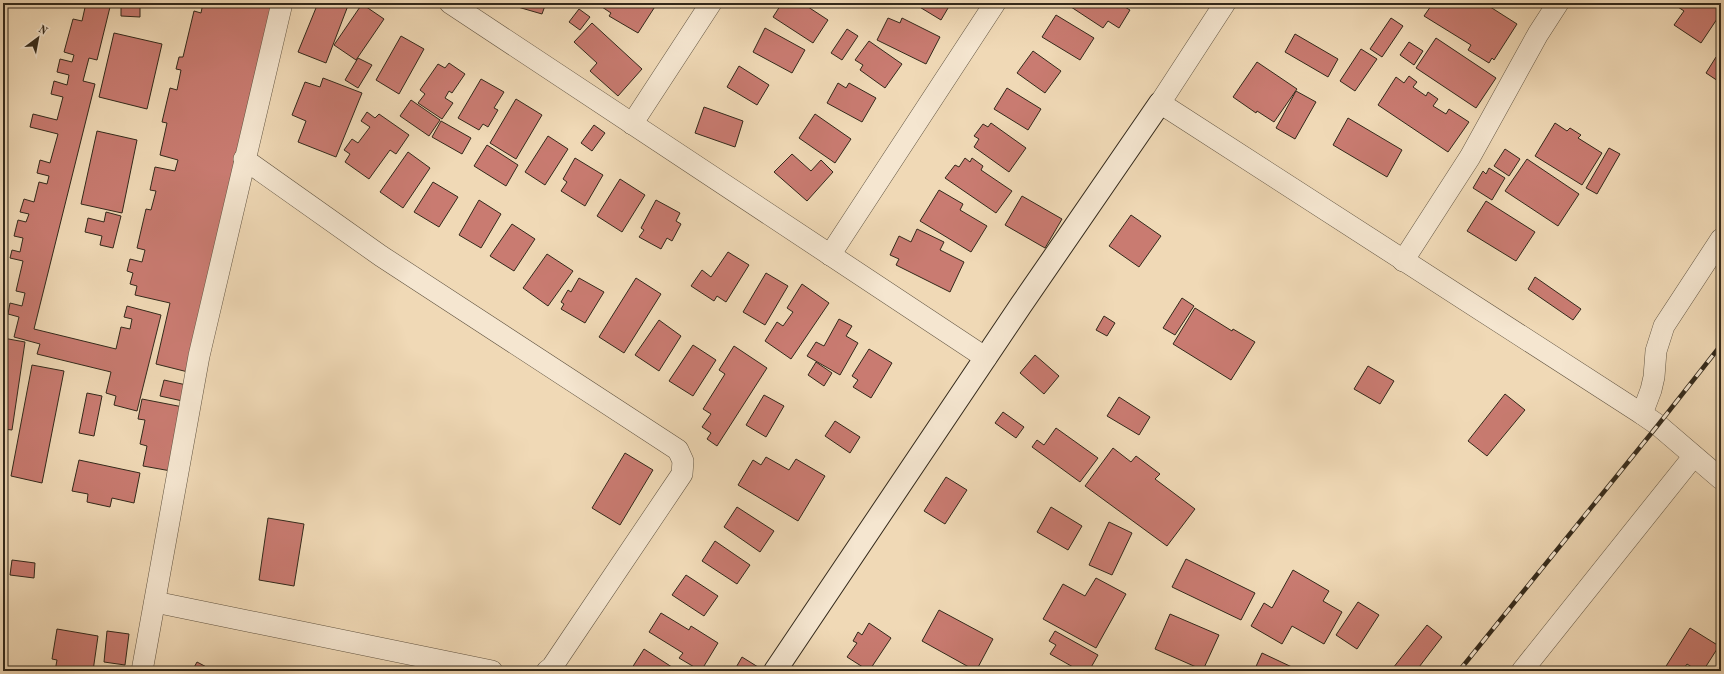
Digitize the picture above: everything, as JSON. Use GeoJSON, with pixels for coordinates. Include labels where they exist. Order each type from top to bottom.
{"type":"FeatureCollection","features":[{"type":"Feature","properties":{"kind":"street"},"geometry":{"type":"LineString","coordinates":[[142,671],[199,356],[282,3]]}},
{"type":"Feature","properties":{"kind":"street"},"geometry":{"type":"LineString","coordinates":[[450,3],[986,358]]}},
{"type":"Feature","properties":{"kind":"street"},"geometry":{"type":"LineString","coordinates":[[632,124],[712,3]]}},
{"type":"Feature","properties":{"kind":"street"},"geometry":{"type":"LineString","coordinates":[[830,255],[995,3]]}},
{"type":"Feature","properties":{"kind":"street"},"geometry":{"type":"LineString","coordinates":[[775,671],[1160,103],[1225,3]]}},
{"type":"Feature","properties":{"kind":"street"},"geometry":{"type":"LineString","coordinates":[[1403,261],[1470,157],[1538,34],[1558,3]]}},
{"type":"Feature","properties":{"kind":"street"},"geometry":{"type":"LineString","coordinates":[[1160,103],[1642,414],[1658,425],[1693,457],[1721,479]]}},
{"type":"Feature","properties":{"kind":"street"},"geometry":{"type":"LineString","coordinates":[[244,160],[381,256],[678,450],[683,461],[682,474],[556,661],[547,671]]}},
{"type":"Feature","properties":{"kind":"street"},"geometry":{"type":"LineString","coordinates":[[1642,414],[1653,383],[1656,351],[1664,326],[1721,240]]}},
{"type":"Feature","properties":{"kind":"street"},"geometry":{"type":"LineString","coordinates":[[1522,671],[1693,457]]}},
{"type":"Feature","properties":{"kind":"street"},"geometry":{"type":"LineString","coordinates":[[155,602],[492,671]]}},
{"type":"Feature","properties":{"kind":"building"},"geometry":{"type":"Polygon","coordinates":[[[86,3],[111,3],[97,60],[89,58],[83,81],[95,84],[34,329],[116,349],[121,327],[130,329],[132,319],[124,317],[127,306],[161,315],[137,411],[114,405],[116,396],[106,393],[111,372],[37,354],[40,344],[14,337],[19,317],[8,314],[10,303],[22,306],[25,293],[16,291],[23,261],[10,258],[12,250],[20,252],[23,238],[14,236],[18,220],[26,222],[29,214],[20,212],[24,199],[34,202],[39,182],[47,184],[49,176],[37,173],[40,160],[50,163],[58,134],[30,127],[33,114],[57,120],[63,97],[51,94],[54,81],[67,85],[69,75],[57,72],[60,59],[72,62],[74,55],[64,52],[73,19],[82,21],[86,3]]]}},
{"type":"Feature","properties":{"kind":"building"},"geometry":{"type":"Polygon","coordinates":[[[121,3],[140,3],[140,17],[121,16],[121,3]]]}},
{"type":"Feature","properties":{"kind":"building"},"geometry":{"type":"Polygon","coordinates":[[[203,3],[273,3],[188,372],[156,364],[170,303],[135,295],[137,286],[130,284],[133,273],[127,271],[130,259],[142,262],[145,250],[137,248],[146,209],[151,210],[156,191],[150,190],[155,167],[175,171],[178,160],[160,155],[167,123],[162,122],[170,88],[177,90],[181,70],[176,69],[179,57],[183,57],[194,11],[201,13],[203,3]]]}},
{"type":"Feature","properties":{"kind":"building"},"geometry":{"type":"Polygon","coordinates":[[[318,3],[349,3],[326,63],[298,52],[318,3]]]}},
{"type":"Feature","properties":{"kind":"building"},"geometry":{"type":"Polygon","coordinates":[[[504,3],[546,3],[542,14],[504,3]]]}},
{"type":"Feature","properties":{"kind":"building"},"geometry":{"type":"Polygon","coordinates":[[[596,3],[652,3],[656,5],[638,33],[609,16],[611,13],[596,3]]]}},
{"type":"Feature","properties":{"kind":"building"},"geometry":{"type":"Polygon","coordinates":[[[782,3],[802,3],[828,20],[813,43],[773,17],[782,3]]]}},
{"type":"Feature","properties":{"kind":"building"},"geometry":{"type":"Polygon","coordinates":[[[913,3],[951,3],[941,20],[913,3]]]}},
{"type":"Feature","properties":{"kind":"building"},"geometry":{"type":"Polygon","coordinates":[[[1065,3],[1113,3],[1116,5],[1118,3],[1130,10],[1119,28],[1108,21],[1103,28],[1065,3]]]}},
{"type":"Feature","properties":{"kind":"building"},"geometry":{"type":"Polygon","coordinates":[[[1433,3],[1473,3],[1478,6],[1481,3],[1484,3],[1517,24],[1494,60],[1492,58],[1489,63],[1468,50],[1471,45],[1424,16],[1433,3]]]}},
{"type":"Feature","properties":{"kind":"building"},"geometry":{"type":"Polygon","coordinates":[[[1681,3],[1721,4],[1721,13],[1701,43],[1674,25],[1684,11],[1678,7],[1681,3]]]}},
{"type":"Feature","properties":{"kind":"building"},"geometry":{"type":"Polygon","coordinates":[[[362,4],[384,19],[356,60],[334,45],[362,4]]]}},
{"type":"Feature","properties":{"kind":"building"},"geometry":{"type":"Polygon","coordinates":[[[579,9],[590,17],[580,30],[569,22],[579,9]]]}},
{"type":"Feature","properties":{"kind":"building"},"geometry":{"type":"Polygon","coordinates":[[[1056,15],[1094,38],[1080,60],[1042,37],[1056,15]]]}},
{"type":"Feature","properties":{"kind":"building"},"geometry":{"type":"Polygon","coordinates":[[[888,18],[900,23],[902,18],[940,37],[926,64],[877,40],[888,18]]]}},
{"type":"Feature","properties":{"kind":"building"},"geometry":{"type":"Polygon","coordinates":[[[1391,18],[1403,26],[1382,57],[1370,49],[1391,18]]]}},
{"type":"Feature","properties":{"kind":"building"},"geometry":{"type":"Polygon","coordinates":[[[592,23],[642,69],[618,96],[590,71],[597,63],[574,42],[592,23]]]}},
{"type":"Feature","properties":{"kind":"building"},"geometry":{"type":"Polygon","coordinates":[[[765,28],[805,50],[792,73],[753,52],[765,28]]]}},
{"type":"Feature","properties":{"kind":"building"},"geometry":{"type":"Polygon","coordinates":[[[847,29],[858,36],[842,60],[831,53],[847,29]]]}},
{"type":"Feature","properties":{"kind":"building"},"geometry":{"type":"Polygon","coordinates":[[[114,33],[162,44],[147,109],[99,97],[114,33]]]}},
{"type":"Feature","properties":{"kind":"building"},"geometry":{"type":"Polygon","coordinates":[[[1295,34],[1338,59],[1328,77],[1285,52],[1295,34]]]}},
{"type":"Feature","properties":{"kind":"building"},"geometry":{"type":"Polygon","coordinates":[[[401,36],[424,49],[399,94],[376,80],[401,36]]]}},
{"type":"Feature","properties":{"kind":"building"},"geometry":{"type":"Polygon","coordinates":[[[1436,38],[1496,78],[1476,108],[1416,68],[1436,38]]]}},
{"type":"Feature","properties":{"kind":"building"},"geometry":{"type":"Polygon","coordinates":[[[869,41],[902,64],[885,88],[860,70],[863,65],[855,60],[869,41]]]}},
{"type":"Feature","properties":{"kind":"building"},"geometry":{"type":"Polygon","coordinates":[[[1409,42],[1423,51],[1414,65],[1400,55],[1409,42]]]}},
{"type":"Feature","properties":{"kind":"building"},"geometry":{"type":"Polygon","coordinates":[[[1361,49],[1377,59],[1355,91],[1340,81],[1361,49]]]}},
{"type":"Feature","properties":{"kind":"building"},"geometry":{"type":"Polygon","coordinates":[[[1033,51],[1061,71],[1045,93],[1017,73],[1033,51]]]}},
{"type":"Feature","properties":{"kind":"building"},"geometry":{"type":"Polygon","coordinates":[[[1716,57],[1721,61],[1721,83],[1706,73],[1716,57]]]}},
{"type":"Feature","properties":{"kind":"building"},"geometry":{"type":"Polygon","coordinates":[[[358,58],[372,65],[358,88],[345,80],[358,58]]]}},
{"type":"Feature","properties":{"kind":"building"},"geometry":{"type":"Polygon","coordinates":[[[1257,62],[1297,89],[1274,122],[1257,111],[1256,113],[1233,97],[1257,62]]]}},
{"type":"Feature","properties":{"kind":"building"},"geometry":{"type":"Polygon","coordinates":[[[449,63],[465,74],[452,93],[449,91],[445,98],[453,103],[442,119],[418,103],[425,94],[420,90],[438,64],[445,68],[449,63]]]}},
{"type":"Feature","properties":{"kind":"building"},"geometry":{"type":"Polygon","coordinates":[[[739,66],[769,85],[757,105],[727,87],[739,66]]]}},
{"type":"Feature","properties":{"kind":"building"},"geometry":{"type":"Polygon","coordinates":[[[1409,76],[1417,82],[1413,87],[1426,96],[1428,92],[1438,99],[1433,106],[1446,114],[1449,109],[1469,122],[1448,152],[1378,105],[1396,77],[1404,83],[1409,76]]]}},
{"type":"Feature","properties":{"kind":"building"},"geometry":{"type":"Polygon","coordinates":[[[323,78],[362,93],[336,157],[298,142],[306,121],[292,115],[305,82],[320,87],[323,78]]]}},
{"type":"Feature","properties":{"kind":"building"},"geometry":{"type":"Polygon","coordinates":[[[481,79],[504,92],[494,108],[498,110],[488,127],[483,124],[479,130],[458,118],[481,79]]]}},
{"type":"Feature","properties":{"kind":"building"},"geometry":{"type":"Polygon","coordinates":[[[838,83],[846,88],[849,83],[876,98],[862,122],[827,103],[838,83]]]}},
{"type":"Feature","properties":{"kind":"building"},"geometry":{"type":"Polygon","coordinates":[[[1007,88],[1041,109],[1028,130],[994,109],[1007,88]]]}},
{"type":"Feature","properties":{"kind":"building"},"geometry":{"type":"Polygon","coordinates":[[[1296,91],[1316,102],[1295,139],[1276,128],[1296,91]]]}},
{"type":"Feature","properties":{"kind":"building"},"geometry":{"type":"Polygon","coordinates":[[[516,99],[542,115],[516,159],[490,143],[516,99]]]}},
{"type":"Feature","properties":{"kind":"building"},"geometry":{"type":"Polygon","coordinates":[[[411,100],[440,120],[429,136],[400,116],[411,100]]]}},
{"type":"Feature","properties":{"kind":"building"},"geometry":{"type":"Polygon","coordinates":[[[704,107],[743,121],[735,147],[695,133],[704,107]]]}},
{"type":"Feature","properties":{"kind":"building"},"geometry":{"type":"Polygon","coordinates":[[[367,112],[375,118],[379,114],[409,135],[396,154],[390,150],[369,179],[345,162],[350,154],[344,150],[352,139],[358,143],[370,127],[361,121],[367,112]]]}},
{"type":"Feature","properties":{"kind":"building"},"geometry":{"type":"Polygon","coordinates":[[[815,114],[851,139],[835,163],[799,138],[815,114]]]}},
{"type":"Feature","properties":{"kind":"building"},"geometry":{"type":"Polygon","coordinates":[[[1348,118],[1402,150],[1387,177],[1333,145],[1348,118]]]}},
{"type":"Feature","properties":{"kind":"building"},"geometry":{"type":"Polygon","coordinates":[[[441,121],[471,138],[462,154],[432,137],[441,121]]]}},
{"type":"Feature","properties":{"kind":"building"},"geometry":{"type":"Polygon","coordinates":[[[991,123],[1026,148],[1009,172],[974,147],[979,139],[974,136],[983,124],[988,127],[991,123]]]}},
{"type":"Feature","properties":{"kind":"building"},"geometry":{"type":"Polygon","coordinates":[[[1555,123],[1567,131],[1570,128],[1581,135],[1578,138],[1602,153],[1582,185],[1535,156],[1555,123]]]}},
{"type":"Feature","properties":{"kind":"building"},"geometry":{"type":"Polygon","coordinates":[[[594,125],[605,133],[592,151],[581,143],[594,125]]]}},
{"type":"Feature","properties":{"kind":"building"},"geometry":{"type":"Polygon","coordinates":[[[97,131],[137,140],[122,213],[81,204],[97,131]]]}},
{"type":"Feature","properties":{"kind":"building"},"geometry":{"type":"Polygon","coordinates":[[[548,136],[568,149],[545,185],[525,172],[548,136]]]}},
{"type":"Feature","properties":{"kind":"building"},"geometry":{"type":"Polygon","coordinates":[[[487,145],[518,165],[506,186],[474,166],[487,145]]]}},
{"type":"Feature","properties":{"kind":"building"},"geometry":{"type":"Polygon","coordinates":[[[1609,148],[1620,154],[1597,194],[1586,188],[1609,148]]]}},
{"type":"Feature","properties":{"kind":"building"},"geometry":{"type":"Polygon","coordinates":[[[1505,149],[1520,159],[1509,176],[1494,166],[1505,149]]]}},
{"type":"Feature","properties":{"kind":"building"},"geometry":{"type":"Polygon","coordinates":[[[408,152],[430,168],[403,208],[380,192],[408,152]]]}},
{"type":"Feature","properties":{"kind":"building"},"geometry":{"type":"Polygon","coordinates":[[[792,154],[811,171],[821,160],[833,172],[807,201],[774,172],[792,154]]]}},
{"type":"Feature","properties":{"kind":"building"},"geometry":{"type":"Polygon","coordinates":[[[575,158],[603,175],[585,206],[561,191],[567,182],[563,179],[575,158]]]}},
{"type":"Feature","properties":{"kind":"building"},"geometry":{"type":"Polygon","coordinates":[[[965,158],[970,162],[972,158],[983,166],[981,170],[1012,191],[996,213],[945,178],[955,165],[959,167],[965,158]]]}},
{"type":"Feature","properties":{"kind":"building"},"geometry":{"type":"Polygon","coordinates":[[[1527,159],[1579,194],[1558,226],[1505,191],[1527,159]]]}},
{"type":"Feature","properties":{"kind":"building"},"geometry":{"type":"Polygon","coordinates":[[[1489,168],[1505,178],[1492,200],[1473,188],[1483,171],[1486,174],[1489,168]]]}},
{"type":"Feature","properties":{"kind":"building"},"geometry":{"type":"Polygon","coordinates":[[[620,179],[645,195],[622,232],[597,216],[620,179]]]}},
{"type":"Feature","properties":{"kind":"building"},"geometry":{"type":"Polygon","coordinates":[[[433,182],[458,197],[439,227],[414,212],[433,182]]]}},
{"type":"Feature","properties":{"kind":"building"},"geometry":{"type":"Polygon","coordinates":[[[939,190],[963,204],[960,210],[987,226],[971,252],[920,221],[939,190]]]}},
{"type":"Feature","properties":{"kind":"building"},"geometry":{"type":"Polygon","coordinates":[[[1022,196],[1062,219],[1045,248],[1005,225],[1022,196]]]}},
{"type":"Feature","properties":{"kind":"building"},"geometry":{"type":"Polygon","coordinates":[[[479,200],[501,214],[481,248],[459,235],[479,200]]]}},
{"type":"Feature","properties":{"kind":"building"},"geometry":{"type":"Polygon","coordinates":[[[656,200],[680,213],[676,221],[681,224],[672,241],[667,238],[661,249],[639,237],[644,230],[641,228],[656,200]]]}},
{"type":"Feature","properties":{"kind":"building"},"geometry":{"type":"Polygon","coordinates":[[[1486,201],[1535,232],[1516,261],[1467,231],[1486,201]]]}},
{"type":"Feature","properties":{"kind":"building"},"geometry":{"type":"Polygon","coordinates":[[[106,212],[121,216],[113,248],[100,245],[102,236],[85,232],[88,218],[104,222],[106,212]]]}},
{"type":"Feature","properties":{"kind":"building"},"geometry":{"type":"Polygon","coordinates":[[[1131,215],[1161,236],[1139,267],[1109,246],[1131,215]]]}},
{"type":"Feature","properties":{"kind":"building"},"geometry":{"type":"Polygon","coordinates":[[[512,224],[535,239],[514,271],[490,256],[512,224]]]}},
{"type":"Feature","properties":{"kind":"building"},"geometry":{"type":"Polygon","coordinates":[[[917,229],[944,242],[940,250],[964,262],[950,292],[896,265],[899,259],[890,255],[899,236],[911,242],[917,229]]]}},
{"type":"Feature","properties":{"kind":"building"},"geometry":{"type":"Polygon","coordinates":[[[728,252],[749,265],[726,302],[717,296],[714,301],[691,286],[702,270],[711,277],[728,252]]]}},
{"type":"Feature","properties":{"kind":"building"},"geometry":{"type":"Polygon","coordinates":[[[547,254],[573,271],[548,306],[523,288],[547,254]]]}},
{"type":"Feature","properties":{"kind":"building"},"geometry":{"type":"Polygon","coordinates":[[[3,270],[5,270],[7,290],[3,290],[3,270]]]}},
{"type":"Feature","properties":{"kind":"building"},"geometry":{"type":"Polygon","coordinates":[[[766,273],[788,286],[765,325],[743,312],[766,273]]]}},
{"type":"Feature","properties":{"kind":"building"},"geometry":{"type":"Polygon","coordinates":[[[1535,277],[1581,309],[1573,320],[1528,289],[1535,277]]]}},
{"type":"Feature","properties":{"kind":"building"},"geometry":{"type":"Polygon","coordinates":[[[579,278],[604,292],[585,323],[561,309],[564,304],[561,302],[568,290],[571,292],[579,278]]]}},
{"type":"Feature","properties":{"kind":"building"},"geometry":{"type":"Polygon","coordinates":[[[636,278],[661,294],[624,353],[599,337],[636,278]]]}},
{"type":"Feature","properties":{"kind":"building"},"geometry":{"type":"Polygon","coordinates":[[[802,284],[829,303],[791,359],[765,341],[777,322],[783,326],[793,312],[787,308],[802,284]]]}},
{"type":"Feature","properties":{"kind":"building"},"geometry":{"type":"Polygon","coordinates":[[[1182,298],[1194,306],[1175,335],[1163,328],[1182,298]]]}},
{"type":"Feature","properties":{"kind":"building"},"geometry":{"type":"Polygon","coordinates":[[[1195,308],[1232,331],[1233,329],[1255,342],[1231,380],[1173,344],[1195,308]]]}},
{"type":"Feature","properties":{"kind":"building"},"geometry":{"type":"Polygon","coordinates":[[[1104,316],[1115,323],[1107,336],[1096,330],[1104,316]]]}},
{"type":"Feature","properties":{"kind":"building"},"geometry":{"type":"Polygon","coordinates":[[[839,319],[852,326],[846,336],[858,343],[840,375],[807,356],[816,342],[824,346],[839,319]]]}},
{"type":"Feature","properties":{"kind":"building"},"geometry":{"type":"Polygon","coordinates":[[[659,320],[681,336],[659,371],[635,355],[659,320]]]}},
{"type":"Feature","properties":{"kind":"building"},"geometry":{"type":"Polygon","coordinates":[[[3,338],[25,342],[12,430],[3,429],[3,338]]]}},
{"type":"Feature","properties":{"kind":"building"},"geometry":{"type":"Polygon","coordinates":[[[693,345],[716,360],[693,396],[669,381],[693,345]]]}},
{"type":"Feature","properties":{"kind":"building"},"geometry":{"type":"Polygon","coordinates":[[[734,346],[767,368],[717,446],[707,439],[711,433],[702,427],[711,414],[703,409],[725,374],[719,370],[734,346]]]}},
{"type":"Feature","properties":{"kind":"building"},"geometry":{"type":"Polygon","coordinates":[[[869,349],[892,363],[871,398],[853,387],[858,380],[852,376],[869,349]]]}},
{"type":"Feature","properties":{"kind":"building"},"geometry":{"type":"Polygon","coordinates":[[[1035,355],[1059,376],[1044,394],[1020,373],[1035,355]]]}},
{"type":"Feature","properties":{"kind":"building"},"geometry":{"type":"Polygon","coordinates":[[[816,362],[832,373],[824,386],[808,375],[816,362]]]}},
{"type":"Feature","properties":{"kind":"building"},"geometry":{"type":"Polygon","coordinates":[[[32,365],[64,371],[42,483],[11,476],[32,365]]]}},
{"type":"Feature","properties":{"kind":"building"},"geometry":{"type":"Polygon","coordinates":[[[1368,366],[1394,381],[1380,404],[1354,389],[1368,366]]]}},
{"type":"Feature","properties":{"kind":"building"},"geometry":{"type":"Polygon","coordinates":[[[164,380],[191,386],[187,402],[160,396],[164,380]]]}},
{"type":"Feature","properties":{"kind":"building"},"geometry":{"type":"Polygon","coordinates":[[[87,393],[102,396],[94,436],[79,433],[87,393]]]}},
{"type":"Feature","properties":{"kind":"building"},"geometry":{"type":"Polygon","coordinates":[[[1505,394],[1525,410],[1487,456],[1468,441],[1505,394]]]}},
{"type":"Feature","properties":{"kind":"building"},"geometry":{"type":"Polygon","coordinates":[[[764,395],[784,406],[766,437],[746,425],[764,395]]]}},
{"type":"Feature","properties":{"kind":"building"},"geometry":{"type":"Polygon","coordinates":[[[1119,397],[1150,417],[1139,435],[1107,416],[1119,397]]]}},
{"type":"Feature","properties":{"kind":"building"},"geometry":{"type":"Polygon","coordinates":[[[142,399],[183,407],[171,471],[143,466],[147,446],[140,444],[145,420],[138,419],[142,399]]]}},
{"type":"Feature","properties":{"kind":"building"},"geometry":{"type":"Polygon","coordinates":[[[1003,412],[1024,427],[1016,438],[995,423],[1003,412]]]}},
{"type":"Feature","properties":{"kind":"building"},"geometry":{"type":"Polygon","coordinates":[[[835,421],[860,437],[850,453],[825,436],[835,421]]]}},
{"type":"Feature","properties":{"kind":"building"},"geometry":{"type":"Polygon","coordinates":[[[1056,428],[1098,458],[1080,482],[1032,447],[1037,440],[1044,445],[1056,428]]]}},
{"type":"Feature","properties":{"kind":"building"},"geometry":{"type":"Polygon","coordinates":[[[1113,448],[1131,462],[1136,456],[1160,474],[1155,479],[1195,509],[1167,546],[1085,486],[1113,448]]]}},
{"type":"Feature","properties":{"kind":"building"},"geometry":{"type":"Polygon","coordinates":[[[625,453],[653,470],[620,525],[592,508],[625,453]]]}},
{"type":"Feature","properties":{"kind":"building"},"geometry":{"type":"Polygon","coordinates":[[[766,457],[789,470],[796,459],[825,476],[798,521],[738,485],[753,460],[761,465],[766,457]]]}},
{"type":"Feature","properties":{"kind":"building"},"geometry":{"type":"Polygon","coordinates":[[[79,460],[140,473],[134,503],[112,498],[110,507],[87,502],[88,494],[72,491],[79,460]]]}},
{"type":"Feature","properties":{"kind":"building"},"geometry":{"type":"Polygon","coordinates":[[[946,477],[967,490],[945,524],[924,511],[946,477]]]}},
{"type":"Feature","properties":{"kind":"building"},"geometry":{"type":"Polygon","coordinates":[[[737,507],[774,531],[760,552],[724,527],[737,507]]]}},
{"type":"Feature","properties":{"kind":"building"},"geometry":{"type":"Polygon","coordinates":[[[1051,507],[1082,526],[1068,550],[1037,532],[1051,507]]]}},
{"type":"Feature","properties":{"kind":"building"},"geometry":{"type":"Polygon","coordinates":[[[268,518],[304,524],[294,586],[259,580],[268,518]]]}},
{"type":"Feature","properties":{"kind":"building"},"geometry":{"type":"Polygon","coordinates":[[[1109,522],[1132,533],[1112,575],[1089,565],[1109,522]]]}},
{"type":"Feature","properties":{"kind":"building"},"geometry":{"type":"Polygon","coordinates":[[[715,541],[750,565],[737,584],[702,561],[715,541]]]}},
{"type":"Feature","properties":{"kind":"building"},"geometry":{"type":"Polygon","coordinates":[[[1186,559],[1255,593],[1241,620],[1172,587],[1186,559]]]}},
{"type":"Feature","properties":{"kind":"building"},"geometry":{"type":"Polygon","coordinates":[[[12,560],[35,563],[34,578],[10,575],[12,560]]]}},
{"type":"Feature","properties":{"kind":"building"},"geometry":{"type":"Polygon","coordinates":[[[1293,570],[1329,591],[1323,601],[1342,612],[1324,644],[1292,626],[1282,644],[1251,626],[1264,603],[1272,608],[1293,570]]]}},
{"type":"Feature","properties":{"kind":"building"},"geometry":{"type":"Polygon","coordinates":[[[686,575],[718,596],[704,616],[672,595],[686,575]]]}},
{"type":"Feature","properties":{"kind":"building"},"geometry":{"type":"Polygon","coordinates":[[[1096,578],[1126,594],[1096,648],[1043,619],[1063,584],[1085,596],[1096,578]]]}},
{"type":"Feature","properties":{"kind":"building"},"geometry":{"type":"Polygon","coordinates":[[[1358,602],[1379,615],[1357,649],[1336,635],[1358,602]]]}},
{"type":"Feature","properties":{"kind":"building"},"geometry":{"type":"Polygon","coordinates":[[[939,610],[993,639],[976,671],[922,641],[939,610]]]}},
{"type":"Feature","properties":{"kind":"building"},"geometry":{"type":"Polygon","coordinates":[[[661,613],[689,630],[691,626],[718,643],[701,671],[679,658],[683,653],[649,632],[661,613]]]}},
{"type":"Feature","properties":{"kind":"building"},"geometry":{"type":"Polygon","coordinates":[[[1170,614],[1219,635],[1203,670],[1155,649],[1170,614]]]}},
{"type":"Feature","properties":{"kind":"building"},"geometry":{"type":"Polygon","coordinates":[[[869,623],[891,638],[869,671],[847,657],[857,643],[853,641],[858,632],[862,635],[869,623]]]}},
{"type":"Feature","properties":{"kind":"building"},"geometry":{"type":"Polygon","coordinates":[[[1427,625],[1442,637],[1416,671],[1397,671],[1393,668],[1427,625]]]}},
{"type":"Feature","properties":{"kind":"building"},"geometry":{"type":"Polygon","coordinates":[[[1690,628],[1719,646],[1703,671],[1698,671],[1687,664],[1682,671],[1663,671],[1690,628]]]}},
{"type":"Feature","properties":{"kind":"building"},"geometry":{"type":"Polygon","coordinates":[[[57,629],[98,636],[93,671],[55,671],[57,660],[52,659],[57,629]]]}},
{"type":"Feature","properties":{"kind":"building"},"geometry":{"type":"Polygon","coordinates":[[[107,631],[129,634],[125,665],[104,662],[107,631]]]}},
{"type":"Feature","properties":{"kind":"building"},"geometry":{"type":"Polygon","coordinates":[[[1055,631],[1098,655],[1089,671],[1080,671],[1050,654],[1056,645],[1049,641],[1055,631]]]}},
{"type":"Feature","properties":{"kind":"building"},"geometry":{"type":"Polygon","coordinates":[[[644,649],[678,671],[630,671],[644,649]]]}},
{"type":"Feature","properties":{"kind":"building"},"geometry":{"type":"Polygon","coordinates":[[[1262,653],[1294,668],[1293,671],[1254,671],[1262,653]]]}},
{"type":"Feature","properties":{"kind":"building"},"geometry":{"type":"Polygon","coordinates":[[[742,657],[758,667],[755,671],[734,671],[742,657]]]}},
{"type":"Feature","properties":{"kind":"building"},"geometry":{"type":"Polygon","coordinates":[[[197,662],[214,671],[192,671],[197,662]]]}},
{"type":"Feature","properties":{"kind":"railway"},"geometry":{"type":"LineString","coordinates":[[1459,671],[1721,345]]}}]}
